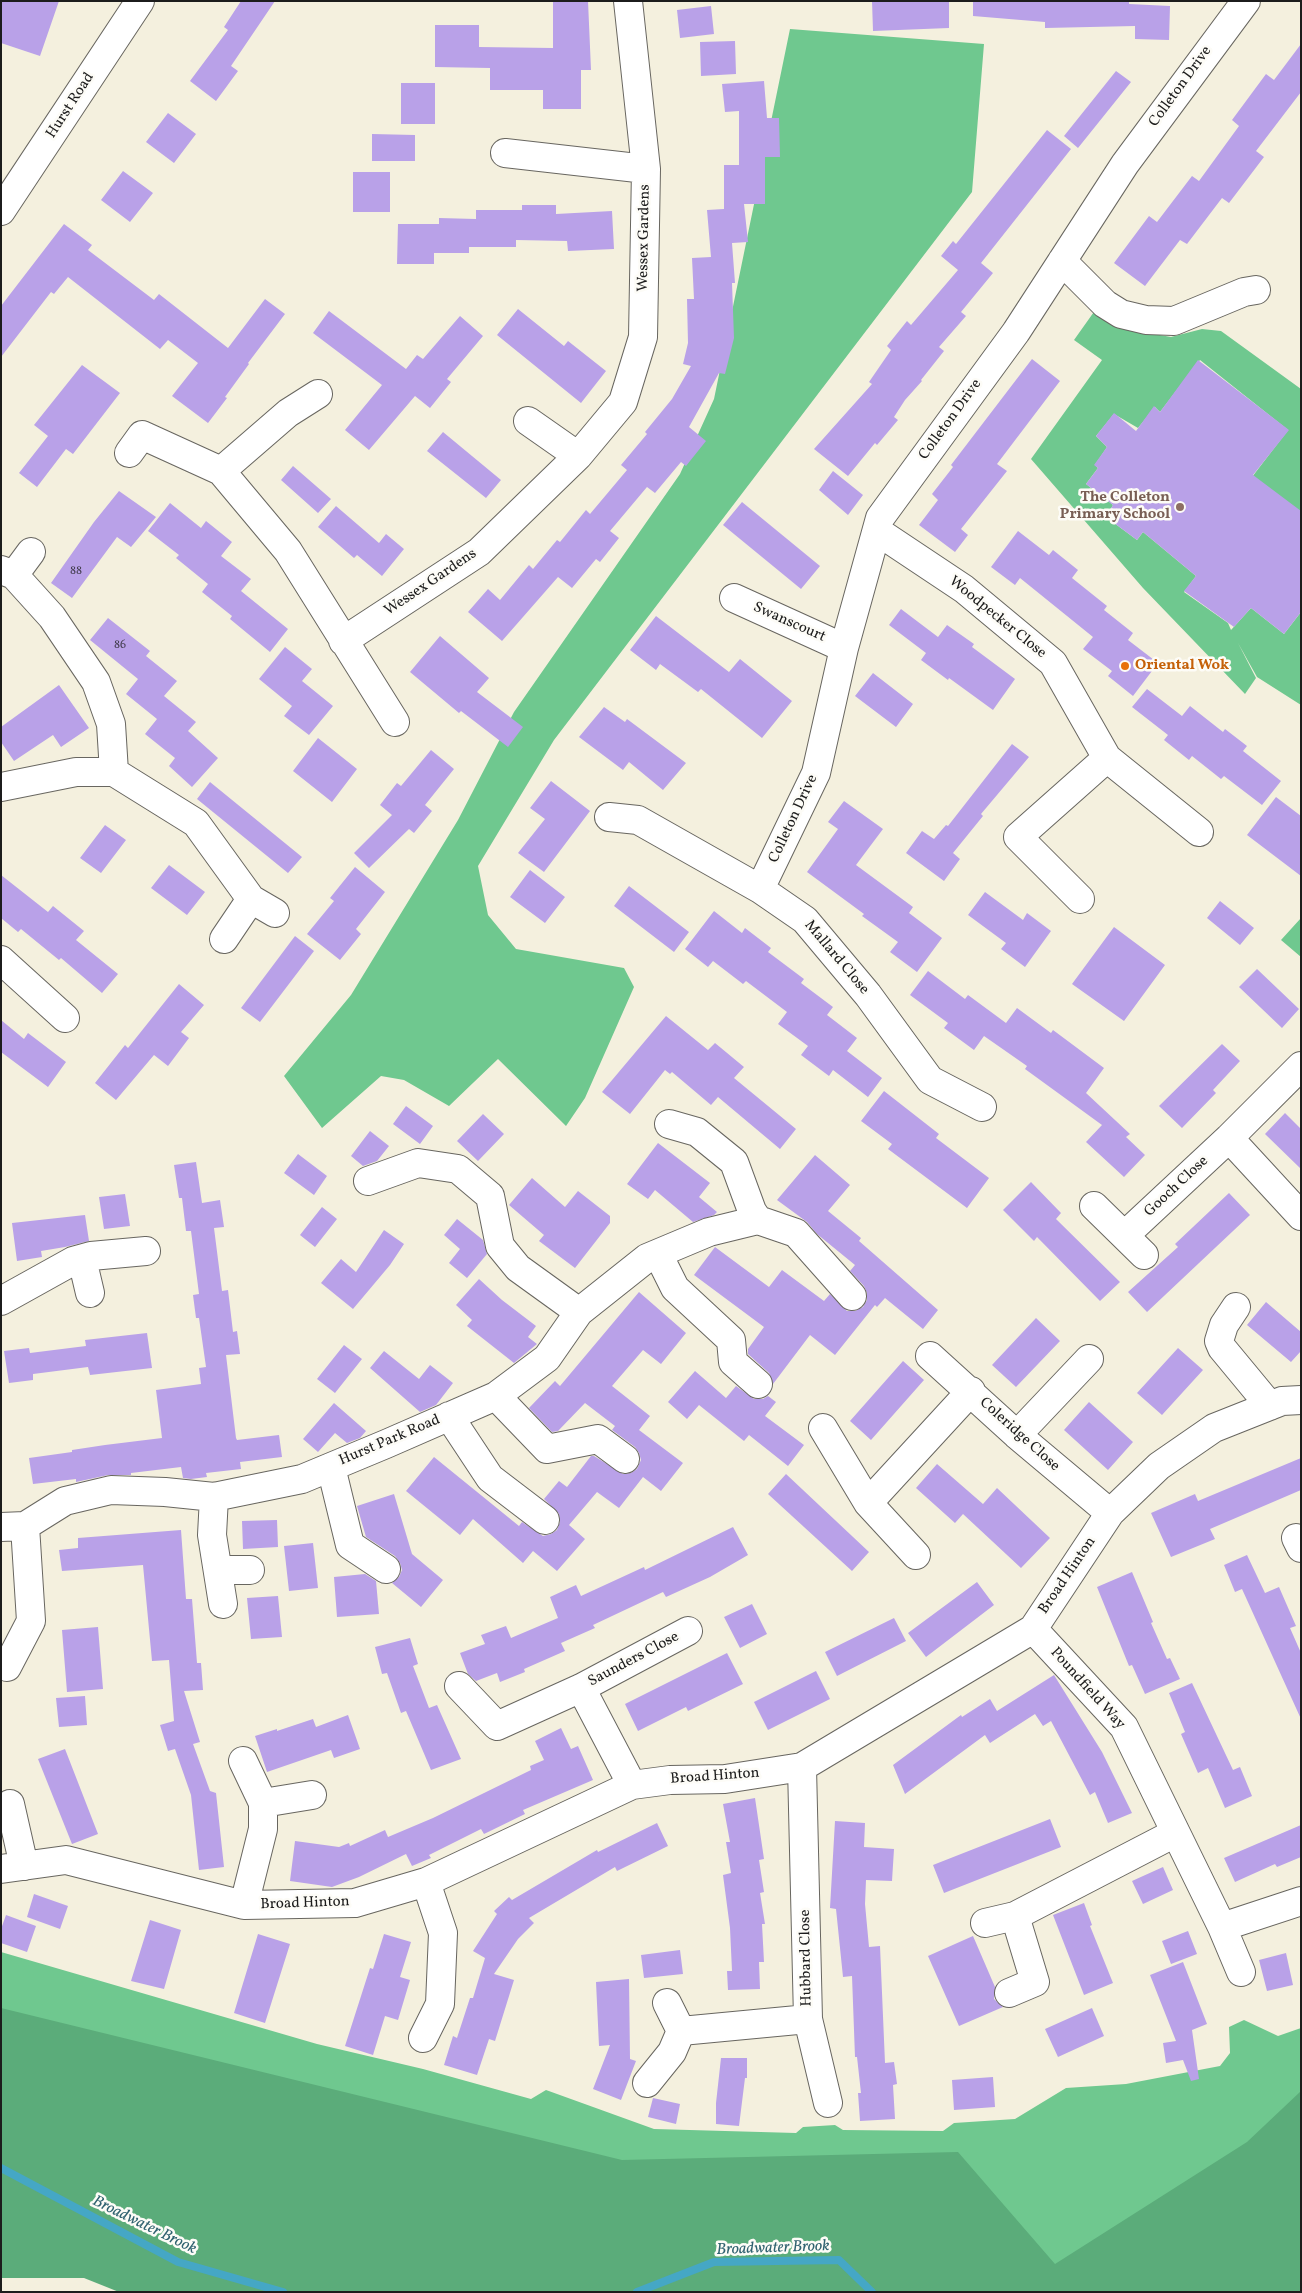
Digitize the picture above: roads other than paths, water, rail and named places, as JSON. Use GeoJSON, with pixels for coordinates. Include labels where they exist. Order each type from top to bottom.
{"type":"FeatureCollection","features":[{"type":"Feature","properties":{"kind":"street","name":"Hurst Road"},"geometry":{"type":"LineString","coordinates":[[1,211],[140,1]]}},
{"type":"Feature","properties":{"kind":"street","name":"Wessex Gardens"},"geometry":{"type":"LineString","coordinates":[[343,641],[479,552],[578,456],[623,402],[643,338],[646,169],[628,1]]}},
{"type":"Feature","properties":{"kind":"street","name":"Colleton Drive"},"geometry":{"type":"LineString","coordinates":[[760,889],[816,773],[844,648],[880,518],[1016,332],[1125,164],[1246,1]]}},
{"type":"Feature","properties":{"kind":"street"},"geometry":{"type":"LineString","coordinates":[[505,153],[646,169]]}},
{"type":"Feature","properties":{"kind":"street"},"geometry":{"type":"LineString","coordinates":[[1062,261],[1105,304],[1121,314],[1146,320],[1174,321],[1244,292],[1256,290]]}},
{"type":"Feature","properties":{"kind":"street"},"geometry":{"type":"LineString","coordinates":[[221,471],[282,406],[318,394]]}},
{"type":"Feature","properties":{"kind":"street"},"geometry":{"type":"LineString","coordinates":[[528,421],[578,456]]}},
{"type":"Feature","properties":{"kind":"street"},"geometry":{"type":"LineString","coordinates":[[129,452],[142,434],[221,471],[288,551],[395,722]]}},
{"type":"Feature","properties":{"kind":"street","name":"Woodpecker Close"},"geometry":{"type":"LineString","coordinates":[[877,531],[964,589],[1053,663],[1107,758],[1199,832]]}},
{"type":"Feature","properties":{"kind":"street"},"geometry":{"type":"LineString","coordinates":[[31,552],[8,572],[52,617],[96,682],[111,724],[114,772]]}},
{"type":"Feature","properties":{"kind":"street","name":"Swanscourt"},"geometry":{"type":"LineString","coordinates":[[734,598],[844,648]]}},
{"type":"Feature","properties":{"kind":"street"},"geometry":{"type":"LineString","coordinates":[[1080,899],[1018,837],[1107,758]]}},
{"type":"Feature","properties":{"kind":"street"},"geometry":{"type":"LineString","coordinates":[[1,787],[76,772],[114,772],[196,823],[251,899],[275,913]]}},
{"type":"Feature","properties":{"kind":"street","name":"Mallard Close"},"geometry":{"type":"LineString","coordinates":[[609,817],[638,820],[760,889],[805,920],[868,995],[930,1080],[982,1106]]}},
{"type":"Feature","properties":{"kind":"street"},"geometry":{"type":"LineString","coordinates":[[224,939],[251,899]]}},
{"type":"Feature","properties":{"kind":"street"},"geometry":{"type":"LineString","coordinates":[[3,963],[65,1018]]}},
{"type":"Feature","properties":{"kind":"street","name":"Gooch Close"},"geometry":{"type":"LineString","coordinates":[[1125,1235],[1229,1138],[1301,1066]]}},
{"type":"Feature","properties":{"kind":"street"},"geometry":{"type":"LineString","coordinates":[[669,1124],[697,1132],[734,1162],[752,1212],[758,1220],[796,1233],[852,1296]]}},
{"type":"Feature","properties":{"kind":"street"},"geometry":{"type":"LineString","coordinates":[[1229,1138],[1299,1209]]}},
{"type":"Feature","properties":{"kind":"street"},"geometry":{"type":"LineString","coordinates":[[368,1181],[418,1163],[458,1169],[490,1196],[500,1246],[518,1268],[578,1312]]}},
{"type":"Feature","properties":{"kind":"street"},"geometry":{"type":"LineString","coordinates":[[1094,1206],[1144,1255]]}},
{"type":"Feature","properties":{"kind":"street","name":"Hurst Park Road"},"geometry":{"type":"LineString","coordinates":[[6,1667],[31,1622],[13,1527],[65,1501],[111,1490],[165,1492],[214,1497],[302,1478],[496,1396],[547,1358],[578,1312],[647,1258],[709,1232],[758,1220]]}},
{"type":"Feature","properties":{"kind":"street"},"geometry":{"type":"LineString","coordinates":[[1,1301],[40,1278],[82,1258],[146,1251]]}},
{"type":"Feature","properties":{"kind":"street"},"geometry":{"type":"LineString","coordinates":[[658,1254],[675,1288],[731,1340],[733,1362],[758,1384]]}},
{"type":"Feature","properties":{"kind":"street"},"geometry":{"type":"LineString","coordinates":[[82,1258],[90,1293]]}},
{"type":"Feature","properties":{"kind":"street"},"geometry":{"type":"LineString","coordinates":[[1236,1307],[1224,1325],[1219,1341],[1222,1348],[1270,1406]]}},
{"type":"Feature","properties":{"kind":"street","name":"Coleridge Close"},"geometry":{"type":"LineString","coordinates":[[930,1356],[1017,1435],[1110,1513]]}},
{"type":"Feature","properties":{"kind":"street"},"geometry":{"type":"LineString","coordinates":[[1017,1435],[1089,1359]]}},
{"type":"Feature","properties":{"kind":"street"},"geometry":{"type":"LineString","coordinates":[[868,1503],[971,1392]]}},
{"type":"Feature","properties":{"kind":"street"},"geometry":{"type":"LineString","coordinates":[[496,1396],[547,1450],[598,1439],[625,1459]]}},
{"type":"Feature","properties":{"kind":"street","name":"Broad Hinton"},"geometry":{"type":"LineString","coordinates":[[10,1804],[12,1868],[66,1860],[244,1905],[355,1903],[426,1882],[632,1785],[670,1780],[725,1779],[802,1767],[1033,1629],[1110,1513],[1159,1466],[1214,1428],[1282,1401],[1301,1400]]}},
{"type":"Feature","properties":{"kind":"street","name":"Hurst Park Road"},"geometry":{"type":"LineString","coordinates":[[449,1416],[490,1478],[545,1520]]}},
{"type":"Feature","properties":{"kind":"street"},"geometry":{"type":"LineString","coordinates":[[823,1428],[868,1503],[916,1555]]}},
{"type":"Feature","properties":{"kind":"street","name":"Hurst Park Road"},"geometry":{"type":"LineString","coordinates":[[331,1466],[350,1545],[386,1569]]}},
{"type":"Feature","properties":{"kind":"street"},"geometry":{"type":"LineString","coordinates":[[214,1497],[212,1535],[223,1604]]}},
{"type":"Feature","properties":{"kind":"street"},"geometry":{"type":"LineString","coordinates":[[218,1570],[250,1570]]}},
{"type":"Feature","properties":{"kind":"street","name":"Poundfield Way"},"geometry":{"type":"LineString","coordinates":[[1033,1629],[1124,1727],[1222,1927],[1241,1972]]}},
{"type":"Feature","properties":{"kind":"street","name":"Saunders Close"},"geometry":{"type":"LineString","coordinates":[[458,1686],[497,1726],[580,1688],[688,1632]]}},
{"type":"Feature","properties":{"kind":"street","name":"Saunders Close"},"geometry":{"type":"LineString","coordinates":[[580,1688],[632,1785]]}},
{"type":"Feature","properties":{"kind":"street"},"geometry":{"type":"LineString","coordinates":[[243,1762],[263,1804],[263,1829],[244,1905]]}},
{"type":"Feature","properties":{"kind":"street","name":"Hubbard Close"},"geometry":{"type":"LineString","coordinates":[[681,2031],[808,2019],[802,1767]]}},
{"type":"Feature","properties":{"kind":"street"},"geometry":{"type":"LineString","coordinates":[[263,1804],[312,1795]]}},
{"type":"Feature","properties":{"kind":"street"},"geometry":{"type":"LineString","coordinates":[[985,1923],[1015,1916],[1175,1833]]}},
{"type":"Feature","properties":{"kind":"street"},"geometry":{"type":"LineString","coordinates":[[423,2038],[440,2004],[443,1933],[426,1882]]}},
{"type":"Feature","properties":{"kind":"street"},"geometry":{"type":"LineString","coordinates":[[1222,1927],[1301,1901]]}},
{"type":"Feature","properties":{"kind":"street"},"geometry":{"type":"LineString","coordinates":[[1009,1993],[1035,1982],[1015,1916]]}},
{"type":"Feature","properties":{"kind":"street"},"geometry":{"type":"LineString","coordinates":[[647,2083],[672,2052],[681,2031],[667,2003]]}},
{"type":"Feature","properties":{"kind":"street"},"geometry":{"type":"LineString","coordinates":[[808,2019],[828,2103]]}},
{"type":"Feature","properties":{"kind":"waterway","name":"Broadwater Brook"},"geometry":{"type":"LineString","coordinates":[[1,2168],[178,2262],[283,2292]]}},
{"type":"Feature","properties":{"kind":"waterway","name":"Broadwater Brook"},"geometry":{"type":"LineString","coordinates":[[637,2292],[714,2262],[839,2260],[872,2292]]}},
{"type":"Feature","properties":{"kind":"place","name":"The Colleton Primary School"},"geometry":{"type":"Point","coordinates":[1180,507]}},
{"type":"Feature","properties":{"kind":"place","name":"Oriental Wok"},"geometry":{"type":"Point","coordinates":[1125,666]}}]}
